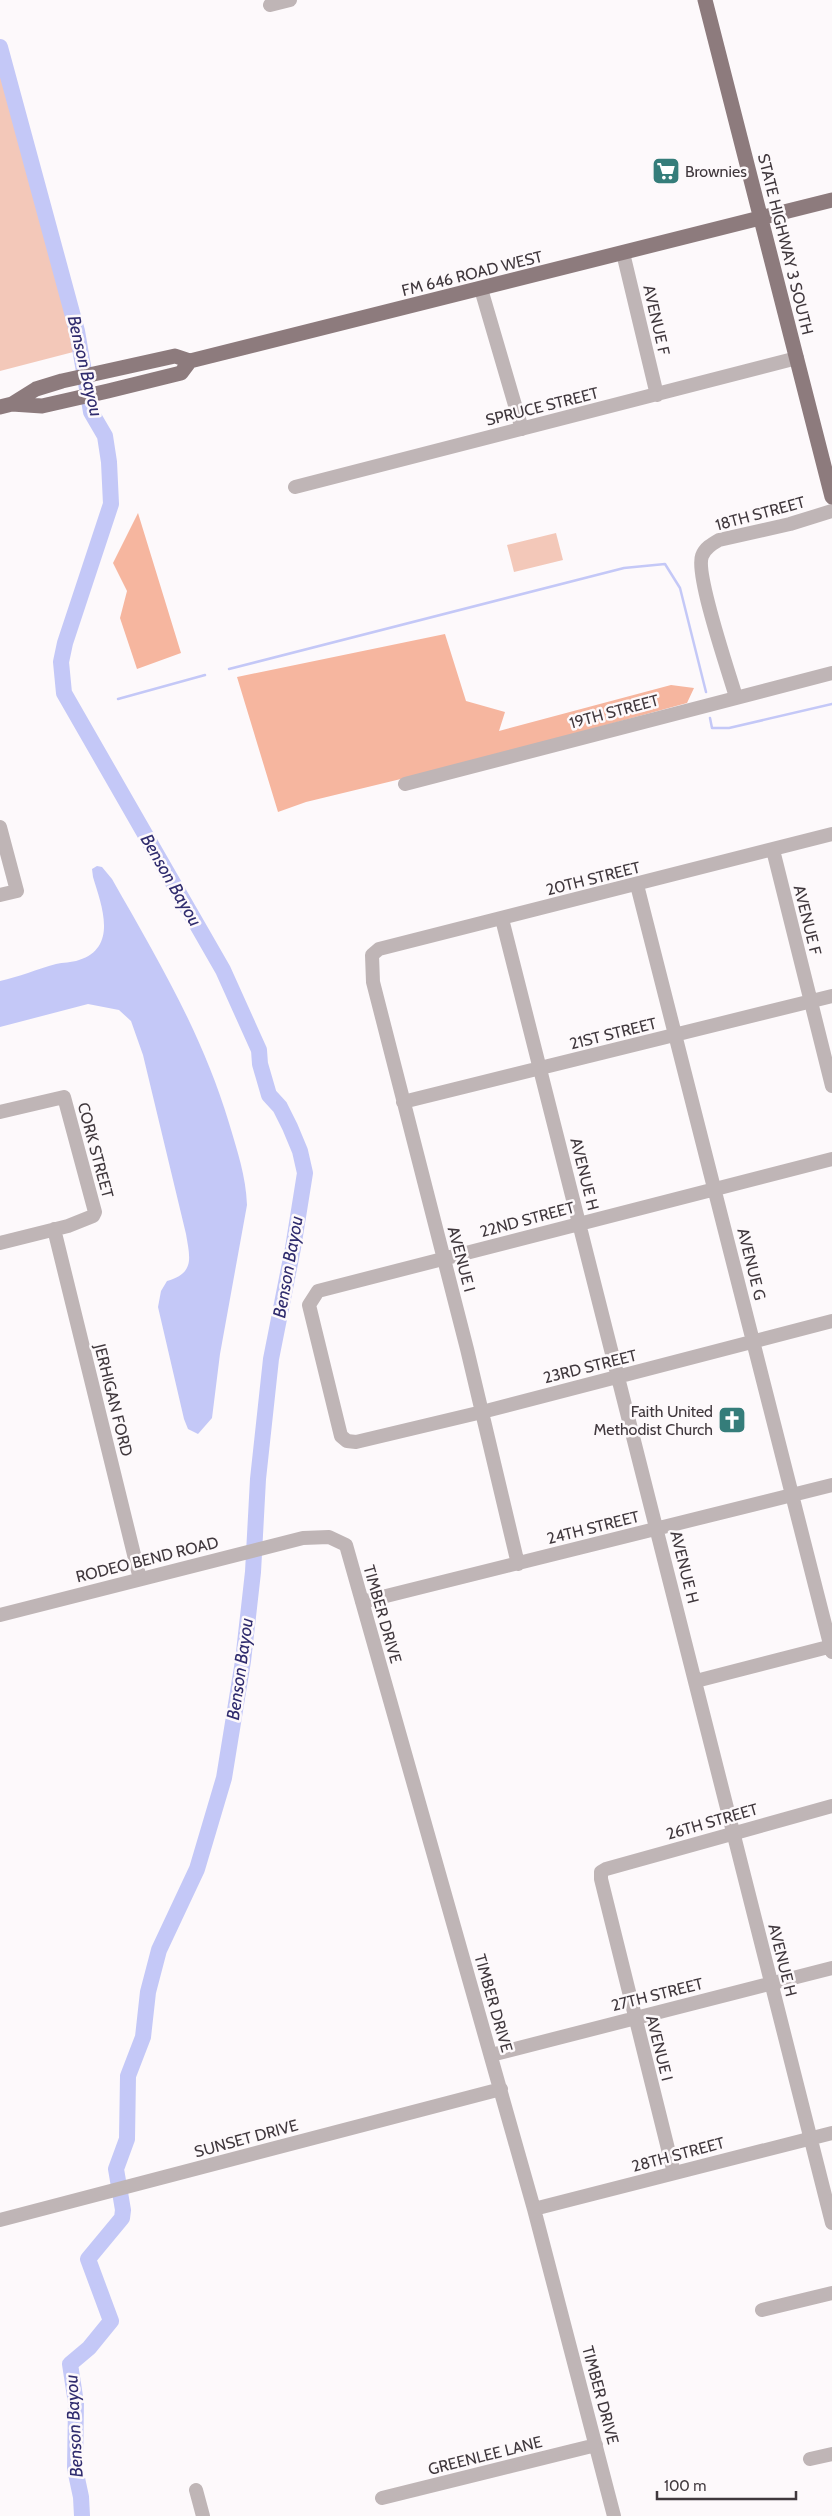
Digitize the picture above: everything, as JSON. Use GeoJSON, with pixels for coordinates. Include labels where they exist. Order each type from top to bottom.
{"type":"FeatureCollection","features":[{"type":"Feature","properties":{"kind":"main road","name":"STATE HIGHWAY 3 SOUTH"},"geometry":{"type":"LineString","coordinates":[[705,0],[832,497]]}},
{"type":"Feature","properties":{"kind":"main road","name":"FM 646 ROAD WEST"},"geometry":{"type":"LineString","coordinates":[[6,405],[36,389],[62,381],[175,356],[190,361],[832,200]]}},
{"type":"Feature","properties":{"kind":"main road","name":"FM 646 ROAD WEST"},"geometry":{"type":"LineString","coordinates":[[6,405],[42,406],[108,391],[181,373],[190,361]]}},
{"type":"Feature","properties":{"kind":"street"},"geometry":{"type":"LineString","coordinates":[[270,5],[290,0]]}},
{"type":"Feature","properties":{"kind":"street","name":"AVENUE F"},"geometry":{"type":"LineString","coordinates":[[624,253],[658,395]]}},
{"type":"Feature","properties":{"kind":"street"},"geometry":{"type":"LineString","coordinates":[[481,289],[522,429]]}},
{"type":"Feature","properties":{"kind":"street","name":"SPRUCE STREET"},"geometry":{"type":"LineString","coordinates":[[295,487],[797,358]]}},
{"type":"Feature","properties":{"kind":"street","name":"18TH STREET"},"geometry":{"type":"LineString","coordinates":[[736,697],[703,581],[702,556],[709,545],[723,539],[790,524],[832,511]]}},
{"type":"Feature","properties":{"kind":"street","name":"19TH STREET"},"geometry":{"type":"LineString","coordinates":[[405,784],[832,672]]}},
{"type":"Feature","properties":{"kind":"street"},"geometry":{"type":"LineString","coordinates":[[0,827],[17,891],[0,895]]}},
{"type":"Feature","properties":{"kind":"street","name":"20TH STREET"},"geometry":{"type":"LineString","coordinates":[[371,963],[372,955],[379,949],[832,834]]}},
{"type":"Feature","properties":{"kind":"street","name":"AVENUE F"},"geometry":{"type":"LineString","coordinates":[[773,850],[832,1086]]}},
{"type":"Feature","properties":{"kind":"street","name":"AVENUE G"},"geometry":{"type":"LineString","coordinates":[[638,884],[831,1648]]}},
{"type":"Feature","properties":{"kind":"street","name":"AVENUE H"},"geometry":{"type":"LineString","coordinates":[[502,919],[658,1529],[832,2223]]}},
{"type":"Feature","properties":{"kind":"street","name":"AVENUE I"},"geometry":{"type":"LineString","coordinates":[[371,963],[373,982],[444,1258],[518,1564]]}},
{"type":"Feature","properties":{"kind":"street","name":"21ST STREET"},"geometry":{"type":"LineString","coordinates":[[403,1102],[832,996]]}},
{"type":"Feature","properties":{"kind":"street","name":"CORK STREET"},"geometry":{"type":"LineString","coordinates":[[0,1112],[64,1096],[95,1212],[93,1216],[84,1220],[54,1229]]}},
{"type":"Feature","properties":{"kind":"street","name":"22ND STREET"},"geometry":{"type":"LineString","coordinates":[[356,1442],[346,1441],[341,1436],[309,1305],[318,1291],[832,1159]]}},
{"type":"Feature","properties":{"kind":"street"},"geometry":{"type":"LineString","coordinates":[[0,1243],[54,1229]]}},
{"type":"Feature","properties":{"kind":"street","name":"JERHIGAN FORD"},"geometry":{"type":"LineString","coordinates":[[54,1229],[140,1579]]}},
{"type":"Feature","properties":{"kind":"street","name":"23RD STREET"},"geometry":{"type":"LineString","coordinates":[[356,1442],[482,1412],[832,1321]]}},
{"type":"Feature","properties":{"kind":"street","name":"24TH STREET"},"geometry":{"type":"LineString","coordinates":[[362,1602],[832,1486]]}},
{"type":"Feature","properties":{"kind":"street","name":"TIMBER DRIVE"},"geometry":{"type":"LineString","coordinates":[[303,1538],[328,1537],[346,1545],[534,2209],[614,2516]]}},
{"type":"Feature","properties":{"kind":"street","name":"RODEO BEND ROAD"},"geometry":{"type":"LineString","coordinates":[[0,1615],[303,1538]]}},
{"type":"Feature","properties":{"kind":"street"},"geometry":{"type":"LineString","coordinates":[[696,1682],[831,1648]]}},
{"type":"Feature","properties":{"kind":"street","name":"26TH STREET"},"geometry":{"type":"LineString","coordinates":[[601,1872],[606,1869],[832,1806]]}},
{"type":"Feature","properties":{"kind":"street","name":"AVENUE I"},"geometry":{"type":"LineString","coordinates":[[601,1872],[674,2173]]}},
{"type":"Feature","properties":{"kind":"street","name":"27TH STREET"},"geometry":{"type":"LineString","coordinates":[[491,2055],[832,1968]]}},
{"type":"Feature","properties":{"kind":"street","name":"SUNSET DRIVE"},"geometry":{"type":"LineString","coordinates":[[0,2220],[500,2089]]}},
{"type":"Feature","properties":{"kind":"street","name":"28TH STREET"},"geometry":{"type":"LineString","coordinates":[[534,2209],[832,2133]]}},
{"type":"Feature","properties":{"kind":"street"},"geometry":{"type":"LineString","coordinates":[[762,2310],[832,2293]]}},
{"type":"Feature","properties":{"kind":"street","name":"GREENLEE LANE"},"geometry":{"type":"LineString","coordinates":[[382,2498],[596,2445]]}},
{"type":"Feature","properties":{"kind":"street"},"geometry":{"type":"LineString","coordinates":[[810,2459],[832,2454]]}},
{"type":"Feature","properties":{"kind":"street"},"geometry":{"type":"LineString","coordinates":[[196,2490],[204,2516]]}},
{"type":"Feature","properties":{"kind":"shaded area"},"geometry":{"type":"Polygon","coordinates":[[[0,55],[81,350],[0,371],[0,55]]]}},
{"type":"Feature","properties":{"kind":"shaded area"},"geometry":{"type":"Polygon","coordinates":[[[138,513],[181,653],[137,669],[120,618],[127,591],[113,563],[138,513]]]}},
{"type":"Feature","properties":{"kind":"shaded area"},"geometry":{"type":"Polygon","coordinates":[[[556,533],[563,560],[514,572],[507,545],[556,533]]]}},
{"type":"Feature","properties":{"kind":"shaded area"},"geometry":{"type":"Polygon","coordinates":[[[445,634],[466,701],[505,712],[499,731],[671,685],[694,688],[687,703],[475,761],[306,802],[278,812],[237,677],[445,634]]]}},
{"type":"Feature","properties":{"kind":"water"},"geometry":{"type":"Polygon","coordinates":[[[97,866],[102,867],[112,879],[178,998],[206,1058],[229,1123],[245,1184],[247,1205],[220,1354],[212,1418],[198,1434],[188,1429],[184,1419],[158,1307],[161,1291],[167,1281],[182,1274],[188,1264],[186,1234],[143,1055],[131,1021],[119,1010],[88,1004],[0,1027],[0,981],[56,964],[79,960],[91,954],[99,945],[103,935],[104,924],[103,912],[92,869],[97,866]]]}},
{"type":"Feature","properties":{"kind":"waterway","name":"Benson Bayou"},"geometry":{"type":"LineString","coordinates":[[0,47],[77,331],[91,412],[105,436],[109,462],[111,504],[65,643],[61,662],[64,693],[223,970],[259,1050],[260,1064],[269,1095],[280,1107],[290,1127],[300,1151],[305,1173],[293,1248],[271,1359],[258,1479],[253,1572],[243,1661],[224,1778],[197,1869],[159,1950],[148,1992],[143,2037],[128,2076],[127,2139],[116,2169],[123,2210],[122,2218],[88,2259],[111,2321],[89,2348],[70,2364],[76,2403],[75,2469],[81,2497],[82,2516]]}},
{"type":"Feature","properties":{"kind":"waterway"},"geometry":{"type":"LineString","coordinates":[[229,669],[624,568],[665,564],[680,588],[706,692]]}},
{"type":"Feature","properties":{"kind":"waterway"},"geometry":{"type":"LineString","coordinates":[[118,699],[205,675]]}},
{"type":"Feature","properties":{"kind":"waterway"},"geometry":{"type":"LineString","coordinates":[[710,718],[712,728],[729,728],[832,704]]}},
{"type":"Feature","properties":{"kind":"place","name":"Brownies"},"geometry":{"type":"Point","coordinates":[666,171]}},
{"type":"Feature","properties":{"kind":"place","name":"Faith United Methodist Church"},"geometry":{"type":"Point","coordinates":[732,1420]}}]}
